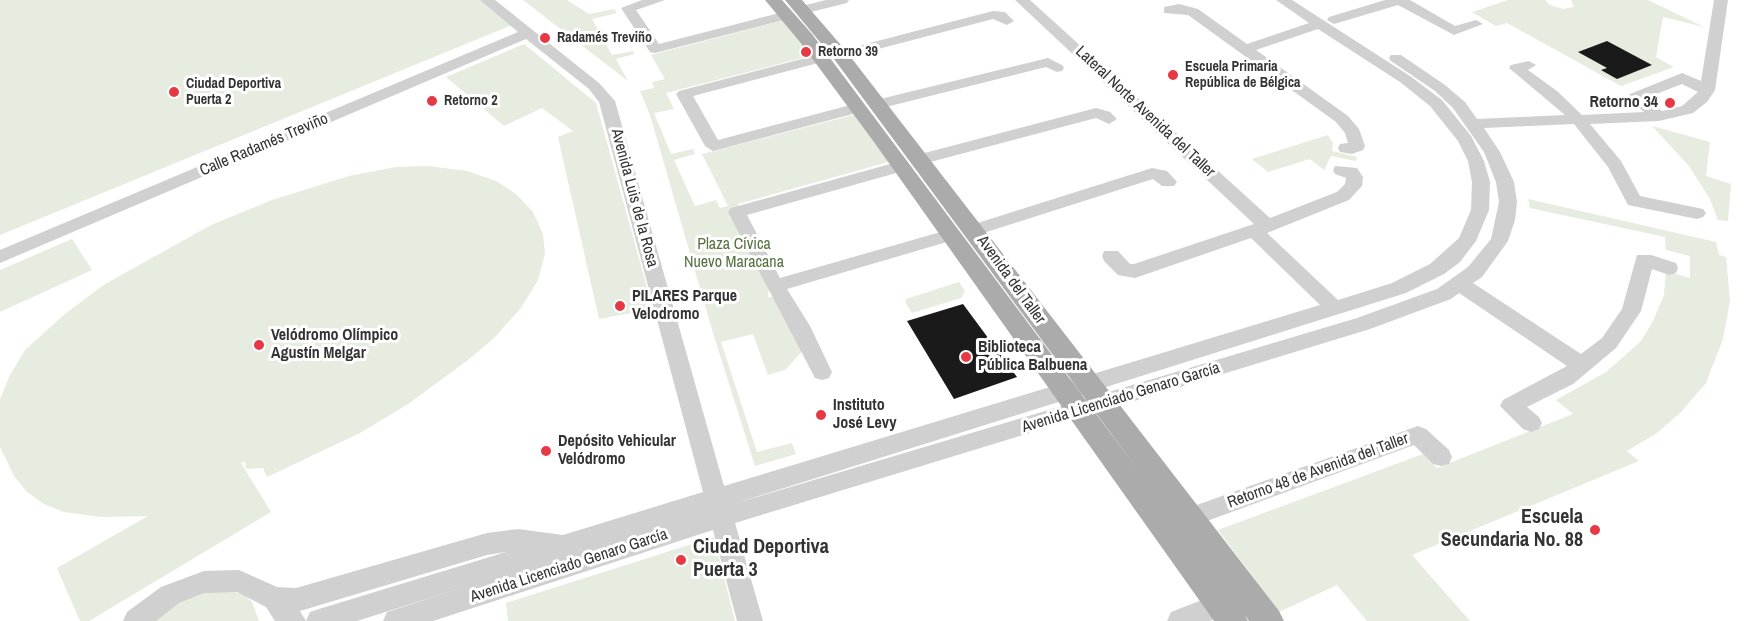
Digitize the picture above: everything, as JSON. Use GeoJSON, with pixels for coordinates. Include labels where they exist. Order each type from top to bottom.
{"type":"FeatureCollection","features":[{"type":"Feature","properties":{"kind":"main road","name":"Avenida del Taller"},"geometry":{"type":"LineString","coordinates":[[789,6],[831,57],[963,232],[1083,398],[1226,613]]}},
{"type":"Feature","properties":{"kind":"main road","name":"Avenida del Taller"},"geometry":{"type":"LineString","coordinates":[[1083,398],[1188,518],[1268,621]]}},
{"type":"Feature","properties":{"kind":"street","name":"Avenida Luis de la Rosa"},"geometry":{"type":"LineString","coordinates":[[487,0],[594,86],[607,101],[750,621]]}},
{"type":"Feature","properties":{"kind":"street"},"geometry":{"type":"LineString","coordinates":[[658,0],[628,8],[655,49],[789,6],[842,0]]}},
{"type":"Feature","properties":{"kind":"street","name":"Lateral Norte Avenida del Taller"},"geometry":{"type":"LineString","coordinates":[[1022,0],[1260,228],[1335,308]]}},
{"type":"Feature","properties":{"kind":"street","name":"Avenida Licenciado Genaro García"},"geometry":{"type":"LineString","coordinates":[[396,621],[719,508],[1083,398],[1417,306],[1460,284],[1487,259],[1499,241],[1506,220],[1508,202],[1500,167],[1459,105],[1327,22],[1283,0]]}},
{"type":"Feature","properties":{"kind":"street","name":"Avenida Licenciado Genaro García"},"geometry":{"type":"LineString","coordinates":[[1302,0],[1327,22]]}},
{"type":"Feature","properties":{"kind":"street"},"geometry":{"type":"LineString","coordinates":[[1245,49],[1399,0],[1454,31],[1476,24]]}},
{"type":"Feature","properties":{"kind":"street"},"geometry":{"type":"LineString","coordinates":[[1473,124],[1659,116],[1687,110],[1702,99],[1707,90],[1721,0]]}},
{"type":"Feature","properties":{"kind":"street"},"geometry":{"type":"LineString","coordinates":[[1169,10],[1189,10],[1342,119],[1353,132],[1357,146],[1352,149],[1346,148]]}},
{"type":"Feature","properties":{"kind":"street"},"geometry":{"type":"LineString","coordinates":[[1007,21],[997,14],[684,94],[713,146],[1044,63],[1052,63],[1057,68]]}},
{"type":"Feature","properties":{"kind":"street","name":"Calle Radamés Treviño"},"geometry":{"type":"LineString","coordinates":[[0,257],[56,227],[524,30]]}},
{"type":"Feature","properties":{"kind":"street"},"geometry":{"type":"LineString","coordinates":[[1529,64],[1516,68],[1552,94],[1579,120],[1615,165],[1634,201],[1696,213]]}},
{"type":"Feature","properties":{"kind":"street","name":"Avenida Licenciado Genaro García"},"geometry":{"type":"LineString","coordinates":[[1083,398],[1335,308],[1399,288],[1437,269],[1453,257],[1467,241],[1476,224],[1482,195],[1476,161],[1465,140],[1413,76]]}},
{"type":"Feature","properties":{"kind":"street"},"geometry":{"type":"LineString","coordinates":[[1659,116],[1635,97],[1682,78],[1707,90]]}},
{"type":"Feature","properties":{"kind":"street"},"geometry":{"type":"LineString","coordinates":[[822,372],[800,326],[775,286],[737,212],[1096,113],[1109,119]]}},
{"type":"Feature","properties":{"kind":"street"},"geometry":{"type":"LineString","coordinates":[[1110,256],[1125,270],[1135,271],[1260,228],[1343,196],[1353,186],[1355,177],[1351,172],[1341,170]]}},
{"type":"Feature","properties":{"kind":"street"},"geometry":{"type":"LineString","coordinates":[[775,286],[963,232],[1152,173],[1161,175],[1168,182]]}},
{"type":"Feature","properties":{"kind":"street"},"geometry":{"type":"LineString","coordinates":[[1482,195],[1508,202]]}},
{"type":"Feature","properties":{"kind":"street","name":"Calle Radamés Treviño"},"geometry":{"type":"LineString","coordinates":[[0,244],[56,227]]}},
{"type":"Feature","properties":{"kind":"street"},"geometry":{"type":"LineString","coordinates":[[1531,423],[1511,406],[1543,392],[1583,366],[1609,343],[1631,311],[1638,293],[1644,260],[1669,268]]}},
{"type":"Feature","properties":{"kind":"street"},"geometry":{"type":"LineString","coordinates":[[1460,284],[1583,366]]}},
{"type":"Feature","properties":{"kind":"street"},"geometry":{"type":"LineString","coordinates":[[1399,288],[1417,306]]}},
{"type":"Feature","properties":{"kind":"street","name":"Retorno 48 de Avenida del Taller"},"geometry":{"type":"LineString","coordinates":[[1188,518],[1418,435],[1441,457]]}},
{"type":"Feature","properties":{"kind":"street","name":"Avenida Licenciado Genaro García"},"geometry":{"type":"LineString","coordinates":[[319,621],[567,545],[719,508]]}},
{"type":"Feature","properties":{"kind":"street","name":"Avenida Licenciado Genaro García"},"geometry":{"type":"LineString","coordinates":[[136,621],[170,595],[204,582],[239,581],[275,599],[296,600],[487,544],[518,540],[567,545]]}},
{"type":"Feature","properties":{"kind":"street","name":"Avenida Licenciado Genaro García"},"geometry":{"type":"LineString","coordinates":[[275,599],[284,614],[294,621]]}},
{"type":"Feature","properties":{"kind":"street"},"geometry":{"type":"LineString","coordinates":[[1180,621],[1226,613]]}},
{"type":"Feature","properties":{"kind":"green space","name":"Ciudad Deportiva Puerta 2"},"geometry":{"type":"Polygon","coordinates":[[[0,0],[482,0],[512,25],[0,235],[0,0]]]}},
{"type":"Feature","properties":{"kind":"green space"},"geometry":{"type":"Polygon","coordinates":[[[523,0],[567,0],[589,14],[614,9],[617,13],[592,19],[612,55],[633,51],[634,54],[616,59],[628,81],[523,0]]]}},
{"type":"Feature","properties":{"kind":"green space"},"geometry":{"type":"Polygon","coordinates":[[[1508,0],[1545,0],[1550,5],[1563,9],[1574,7],[1571,0],[1648,0],[1704,27],[1663,17],[1656,57],[1674,67],[1621,86],[1507,23],[1496,26],[1472,12],[1508,0]]]}},
{"type":"Feature","properties":{"kind":"green space","name":"Plaza Cívica Nuevo Maracana"},"geometry":{"type":"Polygon","coordinates":[[[789,19],[818,54],[666,93],[674,109],[654,113],[671,154],[693,149],[695,154],[674,160],[695,206],[716,200],[720,208],[728,206],[702,154],[865,112],[899,159],[738,204],[776,275],[770,276],[768,297],[773,297],[811,342],[785,370],[768,375],[753,334],[721,342],[757,452],[792,443],[796,454],[755,466],[713,333],[650,115],[640,91],[654,88],[652,82],[665,79],[651,55],[789,19]]]}},
{"type":"Feature","properties":{"kind":"green space"},"geometry":{"type":"Polygon","coordinates":[[[524,44],[596,103],[653,309],[599,319],[558,137],[573,131],[542,108],[504,126],[446,77],[524,44]]]}},
{"type":"Feature","properties":{"kind":"green space"},"geometry":{"type":"Polygon","coordinates":[[[1652,126],[1710,142],[1706,176],[1731,184],[1728,221],[1718,220],[1710,199],[1689,166],[1652,126]]]}},
{"type":"Feature","properties":{"kind":"green space"},"geometry":{"type":"Polygon","coordinates":[[[1328,135],[1333,143],[1332,151],[1357,157],[1356,161],[1331,156],[1324,170],[1310,159],[1268,172],[1252,159],[1328,135]]]}},
{"type":"Feature","properties":{"kind":"green space","name":"Velódromo Olímpico Agustín Melgar"},"geometry":{"type":"Polygon","coordinates":[[[428,166],[467,171],[496,181],[516,194],[533,212],[543,234],[545,254],[538,280],[521,308],[493,339],[468,360],[408,404],[360,433],[267,477],[263,468],[246,469],[245,461],[241,463],[271,512],[89,621],[80,621],[57,568],[148,516],[101,517],[64,512],[44,504],[27,492],[14,476],[0,447],[0,399],[10,375],[25,350],[65,314],[105,284],[211,225],[272,200],[349,176],[396,167],[428,166]]]}},
{"type":"Feature","properties":{"kind":"green space"},"geometry":{"type":"Polygon","coordinates":[[[1528,199],[1716,242],[1719,255],[1726,257],[1730,301],[1723,339],[1706,383],[1680,413],[1657,433],[1627,451],[1639,461],[1412,555],[1470,621],[1367,621],[1337,585],[1279,612],[1218,530],[1423,454],[1437,468],[1573,414],[1556,400],[1606,372],[1641,341],[1664,295],[1666,271],[1690,278],[1690,256],[1666,250],[1665,237],[1530,208],[1528,199]]]}},
{"type":"Feature","properties":{"kind":"green space"},"geometry":{"type":"Polygon","coordinates":[[[72,239],[92,270],[0,312],[0,270],[72,239]]]}},
{"type":"Feature","properties":{"kind":"green space"},"geometry":{"type":"Polygon","coordinates":[[[959,282],[965,291],[961,298],[912,313],[905,302],[906,299],[959,282]]]}},
{"type":"Feature","properties":{"kind":"green space","name":"Ciudad Deportiva Puerta 3"},"geometry":{"type":"Polygon","coordinates":[[[714,537],[735,621],[508,621],[506,603],[714,537]]]}},
{"type":"Feature","properties":{"kind":"green space"},"geometry":{"type":"Polygon","coordinates":[[[205,591],[232,591],[244,595],[252,602],[259,621],[149,621],[160,612],[205,591]]]}},
{"type":"Feature","properties":{"kind":"building"},"geometry":{"type":"Polygon","coordinates":[[[1607,41],[1652,65],[1617,79],[1601,70],[1607,68],[1578,52],[1607,41]]]}},
{"type":"Feature","properties":{"kind":"building","name":"Biblioteca Pública Balbuena"},"geometry":{"type":"Polygon","coordinates":[[[963,304],[1017,377],[954,399],[907,321],[963,304]]]}},
{"type":"Feature","properties":{"kind":"place","name":"Radamés Treviño"},"geometry":{"type":"Point","coordinates":[545,38]}},
{"type":"Feature","properties":{"kind":"place","name":"Retorno 39"},"geometry":{"type":"Point","coordinates":[806,52]}},
{"type":"Feature","properties":{"kind":"place","name":"Escuela Primaria República de Bélgica"},"geometry":{"type":"Point","coordinates":[1173,75]}},
{"type":"Feature","properties":{"kind":"place","name":"Ciudad Deportiva Puerta 2"},"geometry":{"type":"Point","coordinates":[174,92]}},
{"type":"Feature","properties":{"kind":"place","name":"Retorno 2"},"geometry":{"type":"Point","coordinates":[432,101]}},
{"type":"Feature","properties":{"kind":"place","name":"Retorno 34"},"geometry":{"type":"Point","coordinates":[1670,103]}},
{"type":"Feature","properties":{"kind":"place","name":"PILARES Parque Velodromo"},"geometry":{"type":"Point","coordinates":[620,306]}},
{"type":"Feature","properties":{"kind":"place","name":"Velódromo Olímpico Agustín Melgar"},"geometry":{"type":"Point","coordinates":[259,345]}},
{"type":"Feature","properties":{"kind":"place","name":"Biblioteca Pública Balbuena"},"geometry":{"type":"Point","coordinates":[966,357]}},
{"type":"Feature","properties":{"kind":"place","name":"Instituto José Levy"},"geometry":{"type":"Point","coordinates":[821,415]}},
{"type":"Feature","properties":{"kind":"place","name":"Depósito Vehicular Velódromo"},"geometry":{"type":"Point","coordinates":[546,451]}},
{"type":"Feature","properties":{"kind":"place","name":"Escuela Secundaria No. 88"},"geometry":{"type":"Point","coordinates":[1595,530]}},
{"type":"Feature","properties":{"kind":"place","name":"Ciudad Deportiva Puerta 3"},"geometry":{"type":"Point","coordinates":[681,560]}}]}
